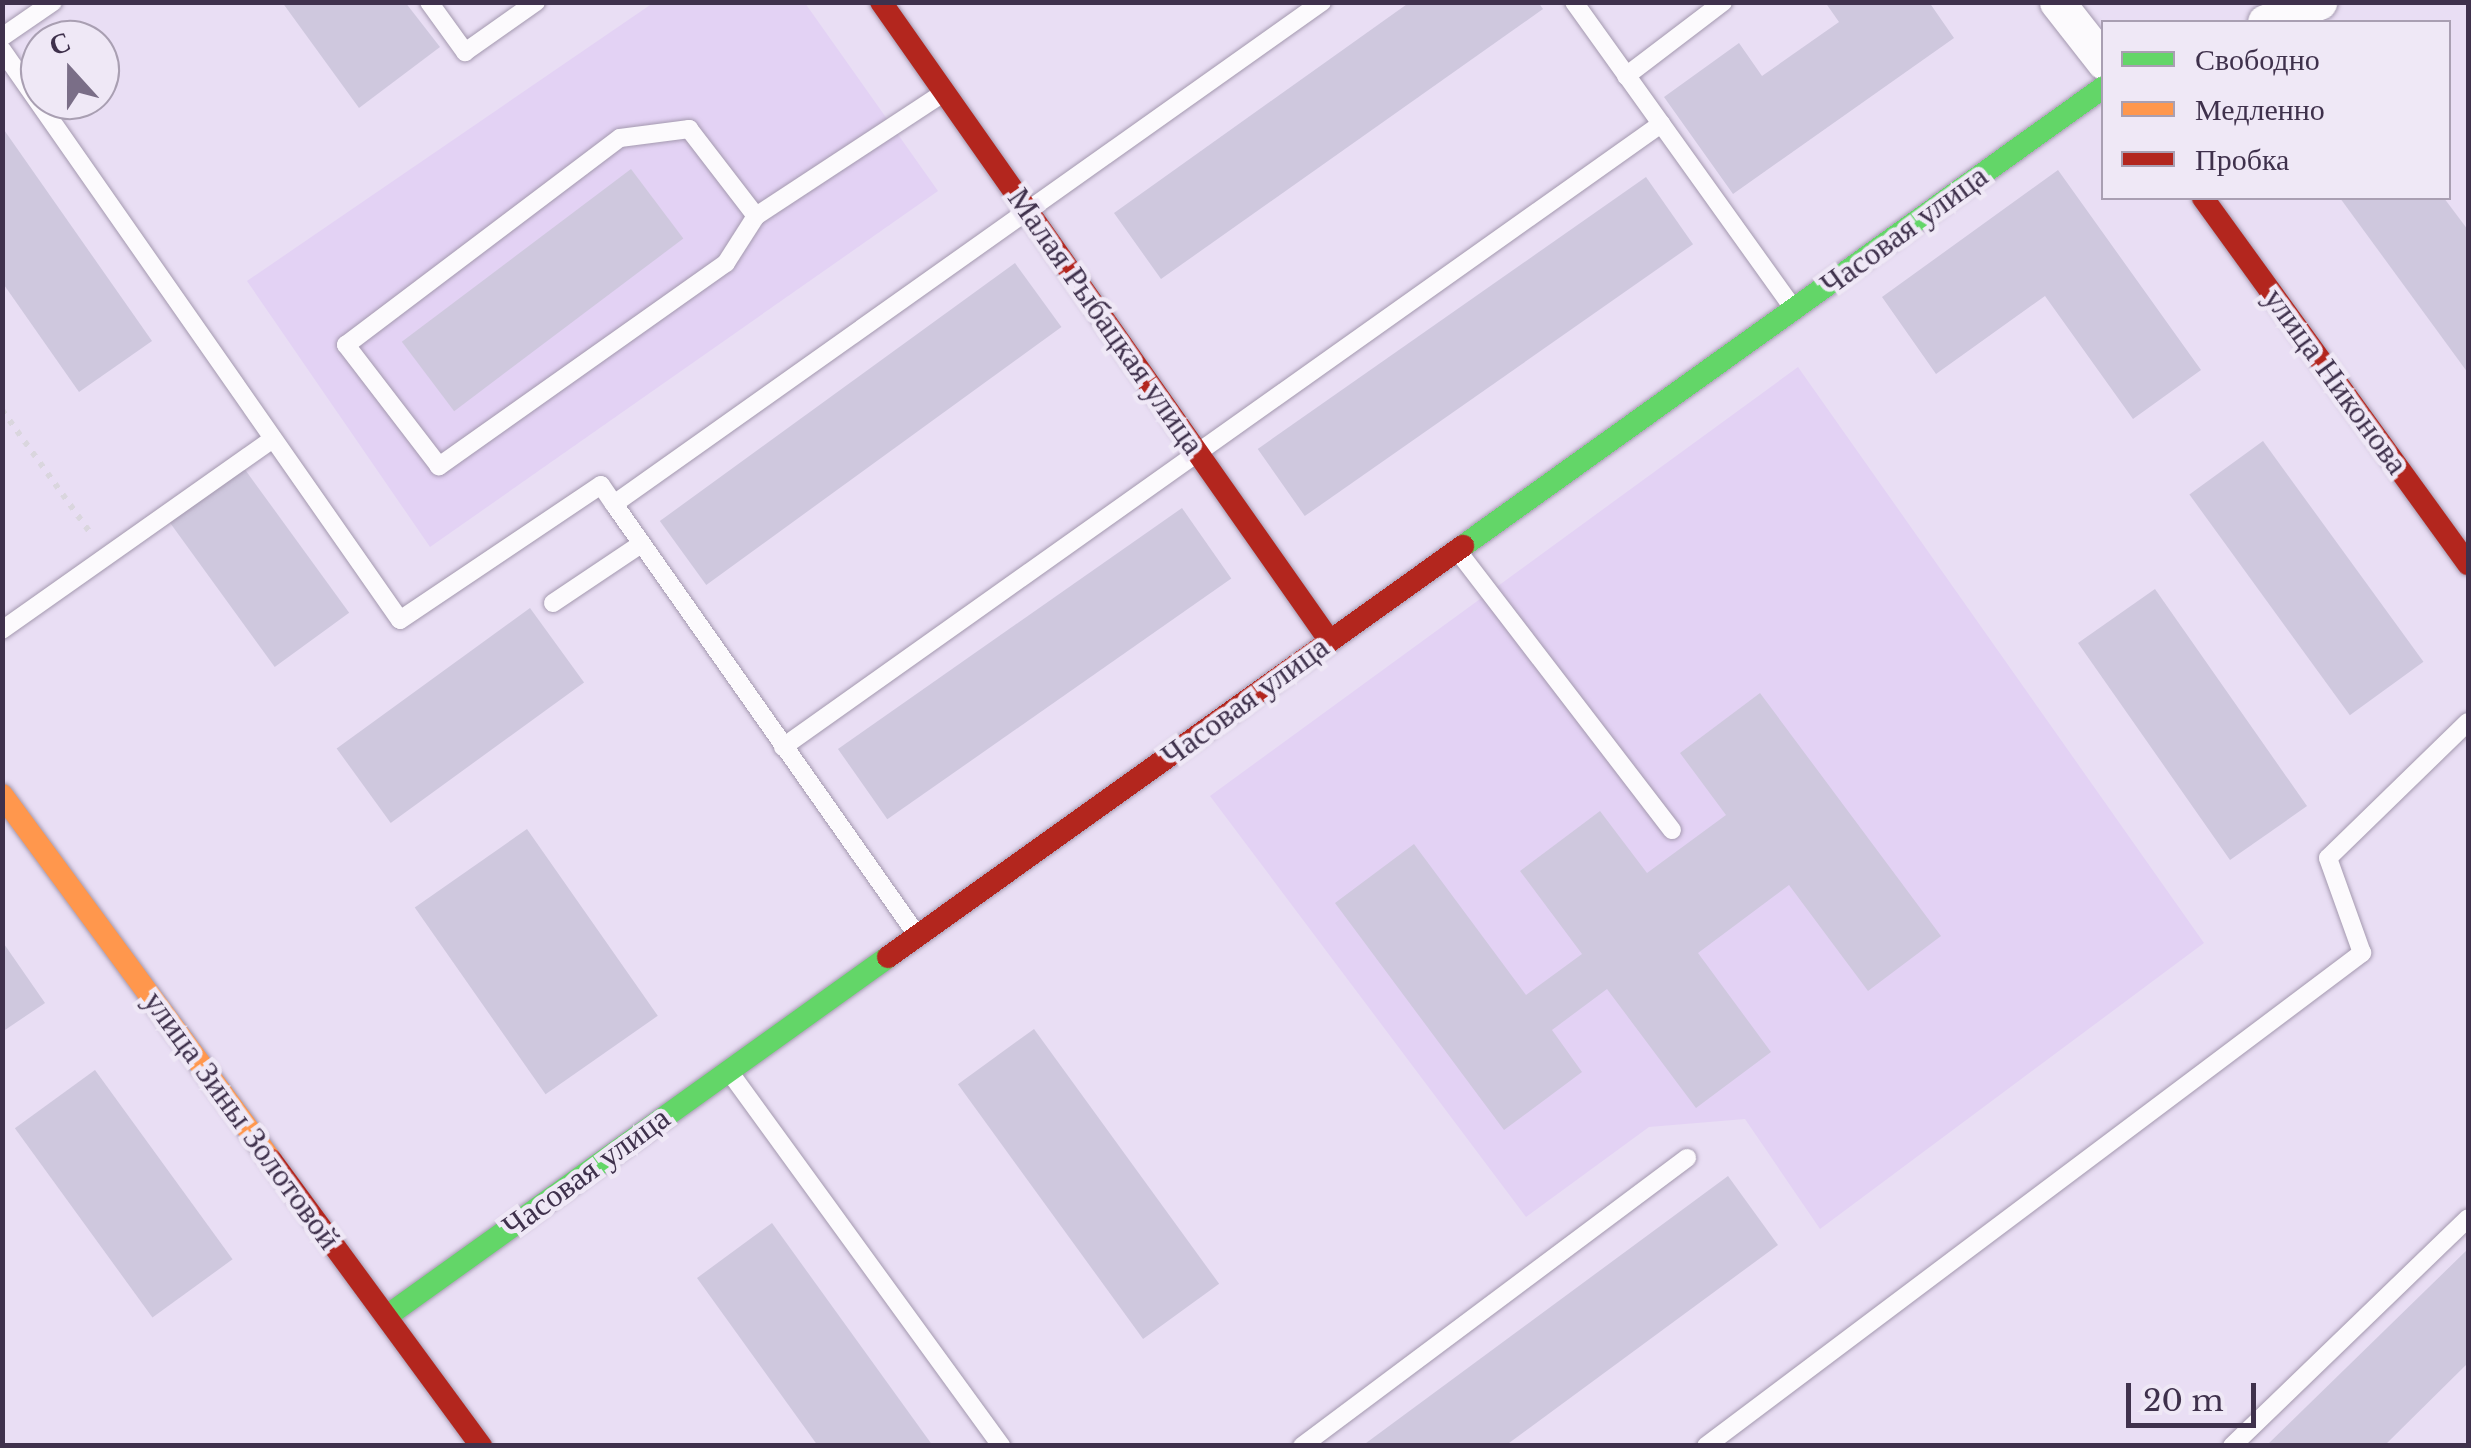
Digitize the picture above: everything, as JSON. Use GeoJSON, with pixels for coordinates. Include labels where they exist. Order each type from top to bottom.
{"type":"FeatureCollection","features":[{"type":"Feature","properties":{"kind":"street","name":"Малая Рыбацкая улица"},"geometry":{"type":"LineString","coordinates":[[881,2],[1330,641]]}},
{"type":"Feature","properties":{"kind":"street"},"geometry":{"type":"LineString","coordinates":[[2057,2],[2101,58]]}},
{"type":"Feature","properties":{"kind":"street"},"geometry":{"type":"LineString","coordinates":[[2270,20],[2319,2]]}},
{"type":"Feature","properties":{"kind":"street","name":"Часовая улица"},"geometry":{"type":"LineString","coordinates":[[387,1316],[2101,89]]}},
{"type":"Feature","properties":{"kind":"street","name":"улица Никонова"},"geometry":{"type":"LineString","coordinates":[[2204,200],[2468,564]]}},
{"type":"Feature","properties":{"kind":"street","name":"улица Зины Золотовой"},"geometry":{"type":"LineString","coordinates":[[2,794],[481,1446]]}},
{"type":"Feature","properties":{"kind":"lane"},"geometry":{"type":"LineString","coordinates":[[2,37],[54,2]]}},
{"type":"Feature","properties":{"kind":"lane"},"geometry":{"type":"LineString","coordinates":[[429,2],[464,52],[536,2]]}},
{"type":"Feature","properties":{"kind":"lane"},"geometry":{"type":"LineString","coordinates":[[614,504],[1026,207],[1322,2]]}},
{"type":"Feature","properties":{"kind":"lane"},"geometry":{"type":"LineString","coordinates":[[1574,2],[1794,309]]}},
{"type":"Feature","properties":{"kind":"lane"},"geometry":{"type":"LineString","coordinates":[[1626,76],[1723,2]]}},
{"type":"Feature","properties":{"kind":"lane"},"geometry":{"type":"LineString","coordinates":[[2,50],[230,370],[271,440],[400,620],[601,485],[917,936]]}},
{"type":"Feature","properties":{"kind":"lane"},"geometry":{"type":"LineString","coordinates":[[756,216],[689,129],[620,138],[346,345],[439,466],[726,263],[756,216],[945,91]]}},
{"type":"Feature","properties":{"kind":"lane"},"geometry":{"type":"LineString","coordinates":[[783,748],[1660,124]]}},
{"type":"Feature","properties":{"kind":"lane"},"geometry":{"type":"LineString","coordinates":[[2,630],[271,440]]}},
{"type":"Feature","properties":{"kind":"lane"},"geometry":{"type":"LineString","coordinates":[[554,603],[641,544]]}},
{"type":"Feature","properties":{"kind":"lane"},"geometry":{"type":"LineString","coordinates":[[1457,550],[1672,830]]}},
{"type":"Feature","properties":{"kind":"lane"},"geometry":{"type":"LineString","coordinates":[[1706,1446],[2362,954],[2328,858],[2468,722]]}},
{"type":"Feature","properties":{"kind":"lane"},"geometry":{"type":"LineString","coordinates":[[727,1069],[1002,1446]]}},
{"type":"Feature","properties":{"kind":"lane"},"geometry":{"type":"LineString","coordinates":[[1302,1446],[1687,1158]]}},
{"type":"Feature","properties":{"kind":"lane"},"geometry":{"type":"LineString","coordinates":[[2232,1446],[2468,1218]]}},
{"type":"Feature","properties":{"kind":"path"},"geometry":{"type":"LineString","coordinates":[[2,410],[107,556]]}},
{"type":"Feature","properties":{"kind":"shaded area"},"geometry":{"type":"Polygon","coordinates":[[[653,3],[805,3],[938,191],[430,547],[247,281],[653,3]]]}},
{"type":"Feature","properties":{"kind":"shaded area"},"geometry":{"type":"Polygon","coordinates":[[[1798,367],[2204,943],[1820,1229],[1745,1119],[1649,1127],[1526,1217],[1210,796],[1798,367]]]}},
{"type":"Feature","properties":{"kind":"building"},"geometry":{"type":"Polygon","coordinates":[[[282,2],[405,2],[440,47],[359,108],[282,2]]]}},
{"type":"Feature","properties":{"kind":"building"},"geometry":{"type":"Polygon","coordinates":[[[1410,2],[1538,2],[1543,9],[1161,279],[1114,213],[1410,2]]]}},
{"type":"Feature","properties":{"kind":"building"},"geometry":{"type":"Polygon","coordinates":[[[1825,2],[1929,2],[1954,38],[1733,194],[1664,97],[1739,43],[1762,76],[1839,22],[1825,2]]]}},
{"type":"Feature","properties":{"kind":"building"},"geometry":{"type":"Polygon","coordinates":[[[2,127],[152,341],[79,392],[2,282],[2,127]]]}},
{"type":"Feature","properties":{"kind":"building"},"geometry":{"type":"Polygon","coordinates":[[[631,169],[683,238],[454,411],[402,342],[631,169]]]}},
{"type":"Feature","properties":{"kind":"building"},"geometry":{"type":"Polygon","coordinates":[[[2058,170],[2201,370],[2133,419],[2045,296],[1936,374],[1882,297],[2058,170]]]}},
{"type":"Feature","properties":{"kind":"building"},"geometry":{"type":"Polygon","coordinates":[[[1646,177],[1693,244],[1305,516],[1258,449],[1646,177]]]}},
{"type":"Feature","properties":{"kind":"building"},"geometry":{"type":"Polygon","coordinates":[[[2341,200],[2446,200],[2468,230],[2468,373],[2341,200]]]}},
{"type":"Feature","properties":{"kind":"building"},"geometry":{"type":"Polygon","coordinates":[[[1015,263],[1061,327],[706,585],[660,521],[1015,263]]]}},
{"type":"Feature","properties":{"kind":"building"},"geometry":{"type":"Polygon","coordinates":[[[2263,441],[2423,662],[2350,715],[2189,494],[2263,441]]]}},
{"type":"Feature","properties":{"kind":"building"},"geometry":{"type":"Polygon","coordinates":[[[241,464],[349,613],[275,667],[167,518],[241,464]]]}},
{"type":"Feature","properties":{"kind":"building"},"geometry":{"type":"Polygon","coordinates":[[[1182,508],[1231,578],[887,819],[838,749],[1182,508]]]}},
{"type":"Feature","properties":{"kind":"building"},"geometry":{"type":"Polygon","coordinates":[[[2155,589],[2307,806],[2230,860],[2078,643],[2155,589]]]}},
{"type":"Feature","properties":{"kind":"building"},"geometry":{"type":"Polygon","coordinates":[[[530,608],[584,682],[391,823],[337,748],[530,608]]]}},
{"type":"Feature","properties":{"kind":"building"},"geometry":{"type":"Polygon","coordinates":[[[1760,693],[1941,936],[1868,991],[1789,885],[1698,953],[1771,1052],[1696,1108],[1607,989],[1552,1030],[1582,1072],[1504,1130],[1335,903],[1414,844],[1526,995],[1582,954],[1520,871],[1600,811],[1647,873],[1726,815],[1680,753],[1760,693]]]}},
{"type":"Feature","properties":{"kind":"building"},"geometry":{"type":"Polygon","coordinates":[[[527,829],[658,1016],[546,1094],[415,908],[527,829]]]}},
{"type":"Feature","properties":{"kind":"building"},"geometry":{"type":"Polygon","coordinates":[[[2,941],[45,1003],[2,1032],[2,941]]]}},
{"type":"Feature","properties":{"kind":"building"},"geometry":{"type":"Polygon","coordinates":[[[1034,1029],[1219,1284],[1143,1339],[958,1084],[1034,1029]]]}},
{"type":"Feature","properties":{"kind":"building"},"geometry":{"type":"Polygon","coordinates":[[[95,1070],[233,1259],[152,1318],[15,1128],[95,1070]]]}},
{"type":"Feature","properties":{"kind":"building"},"geometry":{"type":"Polygon","coordinates":[[[1728,1176],[1778,1245],[1505,1446],[1362,1446],[1728,1176]]]}},
{"type":"Feature","properties":{"kind":"building"},"geometry":{"type":"Polygon","coordinates":[[[772,1223],[933,1446],[818,1446],[697,1278],[772,1223]]]}},
{"type":"Feature","properties":{"kind":"building"},"geometry":{"type":"Polygon","coordinates":[[[2468,1249],[2468,1363],[2384,1446],[2266,1446],[2468,1249]]]}},
{"type":"Feature","properties":{"kind":"traffic: fast"},"geometry":{"type":"LineString","coordinates":[[1463,546],[2101,89]]}},
{"type":"Feature","properties":{"kind":"traffic: fast"},"geometry":{"type":"LineString","coordinates":[[387,1316],[888,957]]}},
{"type":"Feature","properties":{"kind":"traffic: slow"},"geometry":{"type":"LineString","coordinates":[[2,795],[271,1160]]}},
{"type":"Feature","properties":{"kind":"traffic: jam"},"geometry":{"type":"LineString","coordinates":[[881,2],[1330,641]]}},
{"type":"Feature","properties":{"kind":"traffic: jam"},"geometry":{"type":"LineString","coordinates":[[2204,200],[2468,564]]}},
{"type":"Feature","properties":{"kind":"traffic: jam"},"geometry":{"type":"LineString","coordinates":[[888,957],[1463,546]]}},
{"type":"Feature","properties":{"kind":"traffic: jam"},"geometry":{"type":"LineString","coordinates":[[271,1160],[481,1446]]}}]}
